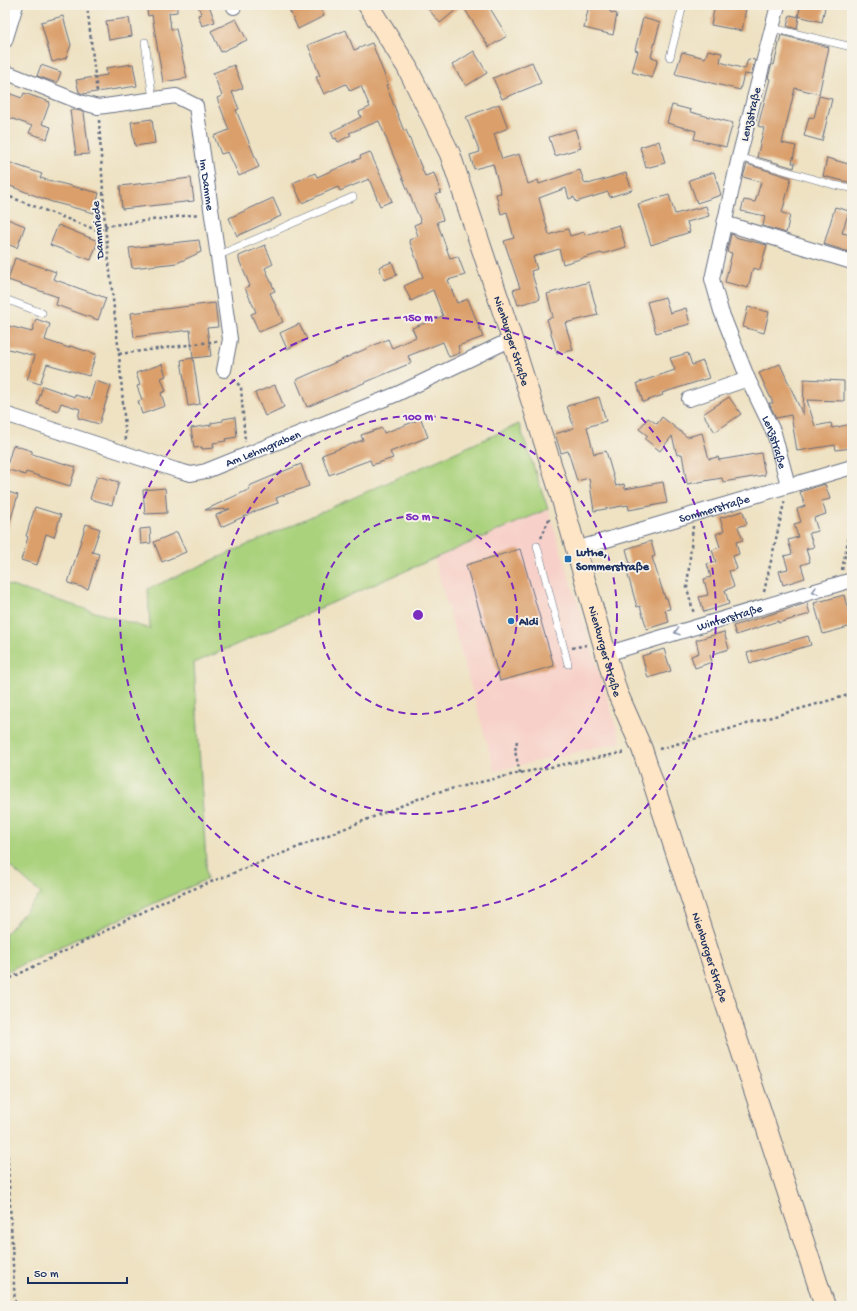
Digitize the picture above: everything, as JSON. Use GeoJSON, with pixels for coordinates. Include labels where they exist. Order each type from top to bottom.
{"type":"FeatureCollection","features":[{"type":"Feature","properties":{"kind":"street"},"geometry":{"type":"LineString","coordinates":[[5,41],[16,5]]}},
{"type":"Feature","properties":{"kind":"street","name":"Nienburger Straße"},"geometry":{"type":"LineString","coordinates":[[368,5],[407,67],[450,154],[512,339],[560,493],[617,692],[642,749],[825,1306]]}},
{"type":"Feature","properties":{"kind":"street","name":"Lenzstraße"},"geometry":{"type":"LineString","coordinates":[[778,5],[739,157],[712,279],[721,311],[748,379],[774,433],[788,485]]}},
{"type":"Feature","properties":{"kind":"street","name":"Im Damme"},"geometry":{"type":"LineString","coordinates":[[5,72],[80,102],[98,107],[176,96],[196,106],[230,339],[224,370]]}},
{"type":"Feature","properties":{"kind":"street"},"geometry":{"type":"LineString","coordinates":[[724,223],[852,262]]}},
{"type":"Feature","properties":{"kind":"street","name":"Am Lehmgraben"},"geometry":{"type":"LineString","coordinates":[[5,414],[191,474],[206,471],[247,456],[397,394],[512,339]]}},
{"type":"Feature","properties":{"kind":"street"},"geometry":{"type":"LineString","coordinates":[[689,400],[748,379]]}},
{"type":"Feature","properties":{"kind":"street","name":"Sommerstraße"},"geometry":{"type":"LineString","coordinates":[[576,549],[695,512],[852,467]]}},
{"type":"Feature","properties":{"kind":"street","name":"Winterstraße"},"geometry":{"type":"LineString","coordinates":[[605,647],[697,626],[845,582]]}},
{"type":"Feature","properties":{"kind":"lane"},"geometry":{"type":"LineString","coordinates":[[670,57],[683,5]]}},
{"type":"Feature","properties":{"kind":"lane"},"geometry":{"type":"LineString","coordinates":[[772,28],[852,47]]}},
{"type":"Feature","properties":{"kind":"lane"},"geometry":{"type":"LineString","coordinates":[[145,42],[153,99]]}},
{"type":"Feature","properties":{"kind":"lane"},"geometry":{"type":"LineString","coordinates":[[739,157],[834,185],[852,188]]}},
{"type":"Feature","properties":{"kind":"lane"},"geometry":{"type":"LineString","coordinates":[[217,256],[353,197]]}},
{"type":"Feature","properties":{"kind":"lane"},"geometry":{"type":"LineString","coordinates":[[5,299],[42,313]]}},
{"type":"Feature","properties":{"kind":"lane"},"geometry":{"type":"LineString","coordinates":[[537,546],[568,664]]}},
{"type":"Feature","properties":{"kind":"path","name":"Dammriede"},"geometry":{"type":"LineString","coordinates":[[87,5],[98,107],[105,226],[119,354],[127,454]]}},
{"type":"Feature","properties":{"kind":"path"},"geometry":{"type":"LineString","coordinates":[[5,195],[100,231],[105,226],[211,212]]}},
{"type":"Feature","properties":{"kind":"path"},"geometry":{"type":"LineString","coordinates":[[119,354],[230,339]]}},
{"type":"Feature","properties":{"kind":"path"},"geometry":{"type":"LineString","coordinates":[[224,370],[241,387],[247,456]]}},
{"type":"Feature","properties":{"kind":"path"},"geometry":{"type":"LineString","coordinates":[[761,606],[788,485]]}},
{"type":"Feature","properties":{"kind":"path"},"geometry":{"type":"LineString","coordinates":[[537,546],[560,493]]}},
{"type":"Feature","properties":{"kind":"path"},"geometry":{"type":"LineString","coordinates":[[695,512],[687,588],[697,626]]}},
{"type":"Feature","properties":{"kind":"path"},"geometry":{"type":"LineString","coordinates":[[845,582],[852,521]]}},
{"type":"Feature","properties":{"kind":"path"},"geometry":{"type":"LineString","coordinates":[[564,650],[605,647]]}},
{"type":"Feature","properties":{"kind":"path"},"geometry":{"type":"LineString","coordinates":[[5,981],[171,898],[433,793],[520,773],[642,749],[654,751],[852,694]]}},
{"type":"Feature","properties":{"kind":"path"},"geometry":{"type":"LineString","coordinates":[[517,741],[515,751],[520,773]]}},
{"type":"Feature","properties":{"kind":"path"},"geometry":{"type":"LineString","coordinates":[[5,1102],[15,1306]]}},
{"type":"Feature","properties":{"kind":"shaded area"},"geometry":{"type":"Polygon","coordinates":[[[548,509],[621,742],[495,771],[434,559],[548,509]]]}},
{"type":"Feature","properties":{"kind":"green space"},"geometry":{"type":"Polygon","coordinates":[[[519,424],[548,509],[194,663],[207,879],[5,972],[5,934],[41,894],[5,862],[5,584],[150,629],[148,589],[519,424]]]}},
{"type":"Feature","properties":{"kind":"building"},"geometry":{"type":"Polygon","coordinates":[[[146,5],[177,5],[177,12],[169,13],[171,29],[176,29],[187,78],[163,82],[152,15],[148,16],[146,5]]]}},
{"type":"Feature","properties":{"kind":"building"},"geometry":{"type":"Polygon","coordinates":[[[198,5],[209,5],[215,22],[202,26],[198,15],[201,14],[198,5]]]}},
{"type":"Feature","properties":{"kind":"building"},"geometry":{"type":"Polygon","coordinates":[[[297,5],[319,5],[324,16],[298,29],[289,9],[297,5]]]}},
{"type":"Feature","properties":{"kind":"building"},"geometry":{"type":"Polygon","coordinates":[[[425,5],[462,5],[440,23],[425,5]]]}},
{"type":"Feature","properties":{"kind":"building"},"geometry":{"type":"Polygon","coordinates":[[[462,5],[488,5],[507,36],[489,47],[462,5]]]}},
{"type":"Feature","properties":{"kind":"building"},"geometry":{"type":"Polygon","coordinates":[[[589,5],[611,5],[610,12],[617,14],[613,35],[584,28],[589,5]]]}},
{"type":"Feature","properties":{"kind":"building"},"geometry":{"type":"Polygon","coordinates":[[[715,5],[733,5],[746,8],[742,31],[711,25],[715,5]]]}},
{"type":"Feature","properties":{"kind":"building"},"geometry":{"type":"Polygon","coordinates":[[[801,5],[819,5],[825,7],[822,22],[798,16],[801,5]]]}},
{"type":"Feature","properties":{"kind":"building"},"geometry":{"type":"Polygon","coordinates":[[[790,15],[799,17],[797,29],[787,26],[790,15]]]}},
{"type":"Feature","properties":{"kind":"building"},"geometry":{"type":"Polygon","coordinates":[[[63,16],[71,45],[66,58],[52,62],[41,22],[63,16]]]}},
{"type":"Feature","properties":{"kind":"building"},"geometry":{"type":"Polygon","coordinates":[[[129,18],[132,36],[109,40],[106,21],[129,18]]]}},
{"type":"Feature","properties":{"kind":"building"},"geometry":{"type":"Polygon","coordinates":[[[643,18],[660,23],[651,57],[658,59],[652,78],[632,72],[638,51],[635,50],[643,18]]]}},
{"type":"Feature","properties":{"kind":"building"},"geometry":{"type":"Polygon","coordinates":[[[236,19],[247,40],[221,52],[211,31],[236,19]]]}},
{"type":"Feature","properties":{"kind":"building"},"geometry":{"type":"Polygon","coordinates":[[[346,30],[354,50],[372,43],[404,131],[406,130],[425,176],[434,173],[441,193],[435,195],[443,220],[437,222],[450,258],[458,256],[465,275],[448,280],[457,303],[468,299],[483,337],[458,346],[460,353],[449,357],[443,342],[408,356],[411,363],[307,407],[296,380],[388,339],[392,348],[416,337],[412,328],[443,316],[433,290],[411,301],[404,286],[423,277],[409,240],[418,236],[414,225],[421,222],[379,121],[349,133],[351,135],[338,142],[336,138],[334,139],[331,132],[361,117],[359,112],[370,107],[361,86],[350,91],[346,84],[324,94],[316,77],[320,76],[308,45],[346,30]]]}},
{"type":"Feature","properties":{"kind":"building"},"geometry":{"type":"Polygon","coordinates":[[[781,35],[829,47],[819,94],[795,88],[782,143],[796,146],[792,163],[795,163],[794,168],[757,157],[764,128],[758,126],[770,79],[768,78],[772,64],[774,65],[781,35]]]}},
{"type":"Feature","properties":{"kind":"building"},"geometry":{"type":"Polygon","coordinates":[[[708,50],[722,53],[720,62],[745,69],[748,59],[755,60],[751,75],[744,74],[740,90],[675,74],[682,52],[705,58],[708,50]]]}},
{"type":"Feature","properties":{"kind":"building"},"geometry":{"type":"Polygon","coordinates":[[[474,51],[487,73],[466,86],[452,65],[474,51]]]}},
{"type":"Feature","properties":{"kind":"building"},"geometry":{"type":"Polygon","coordinates":[[[532,62],[541,83],[502,99],[493,78],[532,62]]]}},
{"type":"Feature","properties":{"kind":"building"},"geometry":{"type":"Polygon","coordinates":[[[133,64],[137,86],[83,94],[79,92],[76,80],[107,75],[106,68],[133,64]]]}},
{"type":"Feature","properties":{"kind":"building"},"geometry":{"type":"Polygon","coordinates":[[[41,65],[61,72],[57,83],[37,76],[41,65]]]}},
{"type":"Feature","properties":{"kind":"building"},"geometry":{"type":"Polygon","coordinates":[[[234,65],[243,88],[232,92],[239,109],[236,110],[259,167],[239,176],[228,152],[221,154],[214,136],[229,130],[217,98],[222,96],[213,73],[234,65]]]}},
{"type":"Feature","properties":{"kind":"building"},"geometry":{"type":"Polygon","coordinates":[[[5,92],[22,98],[24,93],[50,102],[42,124],[51,127],[47,139],[29,133],[32,126],[5,116],[5,92]]]}},
{"type":"Feature","properties":{"kind":"building"},"geometry":{"type":"Polygon","coordinates":[[[819,96],[832,99],[822,141],[804,136],[809,117],[814,118],[819,96]]]}},
{"type":"Feature","properties":{"kind":"building"},"geometry":{"type":"Polygon","coordinates":[[[499,104],[508,128],[494,134],[502,159],[519,154],[528,184],[538,180],[539,184],[580,170],[585,184],[626,173],[632,190],[610,197],[608,192],[576,202],[574,197],[569,199],[566,188],[539,198],[549,235],[568,229],[570,236],[584,232],[585,235],[619,225],[626,247],[563,264],[559,249],[533,257],[537,269],[531,271],[540,299],[518,305],[513,290],[520,288],[504,241],[514,238],[507,212],[501,214],[496,194],[501,193],[493,164],[474,169],[470,155],[480,152],[466,117],[499,104]]]}},
{"type":"Feature","properties":{"kind":"building"},"geometry":{"type":"Polygon","coordinates":[[[672,105],[691,110],[690,112],[733,123],[726,147],[694,139],[696,131],[667,123],[672,105]]]}},
{"type":"Feature","properties":{"kind":"building"},"geometry":{"type":"Polygon","coordinates":[[[70,110],[84,112],[89,154],[76,155],[70,110]]]}},
{"type":"Feature","properties":{"kind":"building"},"geometry":{"type":"Polygon","coordinates":[[[152,119],[155,143],[135,146],[131,122],[152,119]]]}},
{"type":"Feature","properties":{"kind":"building"},"geometry":{"type":"Polygon","coordinates":[[[575,129],[581,148],[555,156],[549,137],[575,129]]]}},
{"type":"Feature","properties":{"kind":"building"},"geometry":{"type":"Polygon","coordinates":[[[659,141],[665,163],[646,168],[640,147],[659,141]]]}},
{"type":"Feature","properties":{"kind":"building"},"geometry":{"type":"Polygon","coordinates":[[[370,152],[392,201],[380,206],[369,179],[340,191],[338,187],[302,203],[293,183],[315,173],[317,177],[361,158],[360,156],[370,152]]]}},
{"type":"Feature","properties":{"kind":"building"},"geometry":{"type":"Polygon","coordinates":[[[827,158],[852,165],[852,183],[823,176],[827,158]]]}},
{"type":"Feature","properties":{"kind":"building"},"geometry":{"type":"Polygon","coordinates":[[[5,161],[42,174],[40,178],[99,193],[94,213],[52,202],[5,184],[5,161]]]}},
{"type":"Feature","properties":{"kind":"building"},"geometry":{"type":"Polygon","coordinates":[[[747,164],[791,178],[782,213],[790,215],[786,233],[763,226],[765,216],[741,211],[744,200],[755,202],[761,182],[743,177],[747,164]]]}},
{"type":"Feature","properties":{"kind":"building"},"geometry":{"type":"Polygon","coordinates":[[[714,172],[721,195],[697,203],[689,180],[714,172]]]}},
{"type":"Feature","properties":{"kind":"building"},"geometry":{"type":"Polygon","coordinates":[[[191,178],[194,201],[122,209],[120,186],[191,178]]]}},
{"type":"Feature","properties":{"kind":"building"},"geometry":{"type":"Polygon","coordinates":[[[669,195],[675,214],[706,206],[709,216],[687,222],[690,232],[651,245],[638,204],[669,195]]]}},
{"type":"Feature","properties":{"kind":"building"},"geometry":{"type":"Polygon","coordinates":[[[273,198],[281,216],[237,236],[229,218],[273,198]]]}},
{"type":"Feature","properties":{"kind":"building"},"geometry":{"type":"Polygon","coordinates":[[[835,207],[849,211],[842,233],[852,235],[852,253],[824,244],[835,207]]]}},
{"type":"Feature","properties":{"kind":"building"},"geometry":{"type":"Polygon","coordinates":[[[5,218],[25,226],[17,248],[5,243],[5,218]]]}},
{"type":"Feature","properties":{"kind":"building"},"geometry":{"type":"Polygon","coordinates":[[[58,225],[98,241],[91,260],[50,245],[58,225]]]}},
{"type":"Feature","properties":{"kind":"building"},"geometry":{"type":"Polygon","coordinates":[[[731,234],[735,237],[767,245],[760,270],[753,268],[748,288],[725,282],[732,253],[727,252],[731,234]]]}},
{"type":"Feature","properties":{"kind":"building"},"geometry":{"type":"Polygon","coordinates":[[[199,240],[201,252],[177,263],[132,268],[129,248],[199,240]]]}},
{"type":"Feature","properties":{"kind":"building"},"geometry":{"type":"Polygon","coordinates":[[[265,245],[273,264],[265,268],[275,291],[270,293],[283,322],[259,332],[251,314],[256,312],[245,288],[250,286],[239,260],[239,256],[265,245]]]}},
{"type":"Feature","properties":{"kind":"building"},"geometry":{"type":"Polygon","coordinates":[[[15,258],[56,272],[53,279],[106,298],[98,320],[56,305],[58,297],[8,280],[15,258]]]}},
{"type":"Feature","properties":{"kind":"building"},"geometry":{"type":"Polygon","coordinates":[[[392,262],[397,275],[384,280],[379,267],[392,262]]]}},
{"type":"Feature","properties":{"kind":"building"},"geometry":{"type":"Polygon","coordinates":[[[589,282],[598,315],[565,323],[573,350],[557,354],[547,319],[553,317],[547,294],[589,282]]]}},
{"type":"Feature","properties":{"kind":"building"},"geometry":{"type":"Polygon","coordinates":[[[665,297],[670,313],[686,308],[690,324],[656,333],[647,302],[665,297]]]}},
{"type":"Feature","properties":{"kind":"building"},"geometry":{"type":"Polygon","coordinates":[[[215,303],[218,327],[207,328],[211,356],[193,358],[190,330],[134,337],[131,313],[215,303]]]}},
{"type":"Feature","properties":{"kind":"building"},"geometry":{"type":"Polygon","coordinates":[[[748,307],[769,312],[764,333],[743,327],[748,307]]]}},
{"type":"Feature","properties":{"kind":"building"},"geometry":{"type":"Polygon","coordinates":[[[36,319],[50,324],[45,340],[69,348],[70,346],[96,354],[89,376],[47,364],[40,384],[27,380],[35,356],[5,348],[5,325],[32,332],[36,319]]]}},
{"type":"Feature","properties":{"kind":"building"},"geometry":{"type":"Polygon","coordinates":[[[299,324],[307,339],[287,349],[280,333],[299,324]]]}},
{"type":"Feature","properties":{"kind":"building"},"geometry":{"type":"Polygon","coordinates":[[[688,353],[692,365],[703,361],[709,378],[662,393],[663,395],[643,402],[637,383],[675,370],[670,358],[688,353]]]}},
{"type":"Feature","properties":{"kind":"building"},"geometry":{"type":"Polygon","coordinates":[[[193,358],[200,404],[188,406],[181,360],[193,358]]]}},
{"type":"Feature","properties":{"kind":"building"},"geometry":{"type":"Polygon","coordinates":[[[162,364],[166,376],[161,378],[166,391],[161,393],[165,406],[142,414],[138,401],[142,400],[137,386],[140,385],[136,373],[162,364]]]}},
{"type":"Feature","properties":{"kind":"building"},"geometry":{"type":"Polygon","coordinates":[[[780,364],[803,415],[804,379],[844,381],[844,401],[807,400],[815,426],[831,423],[832,428],[852,424],[852,448],[836,450],[835,445],[797,451],[791,415],[776,418],[769,403],[773,403],[759,373],[780,364]]]}},
{"type":"Feature","properties":{"kind":"building"},"geometry":{"type":"Polygon","coordinates":[[[95,381],[111,386],[99,424],[78,418],[80,409],[61,403],[58,411],[37,404],[43,386],[75,397],[75,395],[90,399],[95,381]]]}},
{"type":"Feature","properties":{"kind":"building"},"geometry":{"type":"Polygon","coordinates":[[[275,385],[284,407],[265,416],[255,393],[275,385]]]}},
{"type":"Feature","properties":{"kind":"building"},"geometry":{"type":"Polygon","coordinates":[[[599,397],[606,421],[587,427],[594,454],[606,451],[616,486],[624,484],[625,489],[663,482],[667,503],[629,510],[628,505],[594,511],[589,478],[577,481],[568,451],[561,453],[555,434],[574,428],[567,406],[599,397]]]}},
{"type":"Feature","properties":{"kind":"building"},"geometry":{"type":"Polygon","coordinates":[[[729,397],[741,414],[715,432],[703,414],[729,397]]]}},
{"type":"Feature","properties":{"kind":"building"},"geometry":{"type":"Polygon","coordinates":[[[235,417],[237,437],[225,439],[226,441],[213,443],[214,448],[194,448],[191,428],[211,425],[211,423],[223,421],[223,419],[235,417]]]}},
{"type":"Feature","properties":{"kind":"building"},"geometry":{"type":"Polygon","coordinates":[[[662,417],[687,437],[702,433],[709,459],[718,457],[719,460],[761,453],[765,475],[723,482],[722,478],[687,484],[682,454],[677,455],[672,436],[660,451],[645,439],[648,436],[639,429],[648,418],[657,424],[662,417]]]}},
{"type":"Feature","properties":{"kind":"building"},"geometry":{"type":"Polygon","coordinates":[[[421,419],[428,437],[390,452],[393,458],[372,465],[370,460],[329,475],[322,455],[363,440],[361,435],[382,428],[384,433],[421,419]]]}},
{"type":"Feature","properties":{"kind":"building"},"geometry":{"type":"Polygon","coordinates":[[[13,445],[32,451],[32,454],[76,467],[70,486],[26,472],[25,475],[6,469],[13,445]]]}},
{"type":"Feature","properties":{"kind":"building"},"geometry":{"type":"Polygon","coordinates":[[[301,464],[309,486],[276,498],[278,503],[258,510],[221,527],[216,515],[230,509],[205,510],[250,489],[249,486],[301,464]]]}},
{"type":"Feature","properties":{"kind":"building"},"geometry":{"type":"Polygon","coordinates":[[[97,476],[119,482],[112,505],[90,499],[97,476]]]}},
{"type":"Feature","properties":{"kind":"building"},"geometry":{"type":"Polygon","coordinates":[[[825,484],[830,499],[822,501],[826,514],[814,518],[818,531],[809,533],[814,547],[806,549],[810,562],[801,565],[805,578],[783,585],[779,571],[788,569],[784,556],[792,554],[788,540],[798,537],[794,524],[801,522],[797,509],[805,506],[800,492],[825,484]]]}},
{"type":"Feature","properties":{"kind":"building"},"geometry":{"type":"Polygon","coordinates":[[[165,488],[167,513],[145,514],[143,490],[165,488]]]}},
{"type":"Feature","properties":{"kind":"building"},"geometry":{"type":"Polygon","coordinates":[[[5,491],[18,495],[8,528],[5,528],[5,491]]]}},
{"type":"Feature","properties":{"kind":"building"},"geometry":{"type":"Polygon","coordinates":[[[35,507],[61,515],[54,537],[46,534],[37,565],[21,560],[28,537],[26,536],[35,507]]]}},
{"type":"Feature","properties":{"kind":"building"},"geometry":{"type":"Polygon","coordinates":[[[743,511],[747,524],[738,527],[743,540],[736,542],[739,554],[733,556],[737,569],[729,571],[734,587],[725,590],[729,604],[704,612],[699,597],[708,595],[704,579],[711,577],[707,564],[716,562],[712,550],[720,547],[716,534],[724,531],[720,518],[743,511]]]}},
{"type":"Feature","properties":{"kind":"building"},"geometry":{"type":"Polygon","coordinates":[[[86,524],[100,529],[92,552],[99,554],[88,589],[68,583],[86,524]]]}},
{"type":"Feature","properties":{"kind":"building"},"geometry":{"type":"Polygon","coordinates":[[[150,528],[151,543],[141,544],[140,529],[150,528]]]}},
{"type":"Feature","properties":{"kind":"building"},"geometry":{"type":"Polygon","coordinates":[[[177,532],[186,552],[162,562],[154,542],[177,532]]]}},
{"type":"Feature","properties":{"kind":"building"},"geometry":{"type":"Polygon","coordinates":[[[651,541],[655,556],[652,557],[670,609],[665,610],[669,622],[647,629],[640,606],[637,607],[625,565],[630,564],[626,549],[651,541]]]}},
{"type":"Feature","properties":{"kind":"building"},"geometry":{"type":"Polygon","coordinates":[[[520,549],[554,666],[500,681],[466,565],[520,549]]]}},
{"type":"Feature","properties":{"kind":"building"},"geometry":{"type":"Polygon","coordinates":[[[844,595],[852,626],[823,634],[814,603],[844,595]]]}},
{"type":"Feature","properties":{"kind":"building"},"geometry":{"type":"Polygon","coordinates":[[[807,603],[810,614],[778,623],[778,621],[736,635],[733,626],[807,603]]]}},
{"type":"Feature","properties":{"kind":"building"},"geometry":{"type":"Polygon","coordinates":[[[724,632],[729,649],[710,655],[712,662],[695,668],[691,656],[699,653],[696,640],[724,632]]]}},
{"type":"Feature","properties":{"kind":"building"},"geometry":{"type":"Polygon","coordinates":[[[808,636],[811,645],[750,663],[747,653],[808,636]]]}},
{"type":"Feature","properties":{"kind":"building"},"geometry":{"type":"Polygon","coordinates":[[[664,649],[671,671],[648,678],[642,656],[664,649]]]}},
{"type":"Feature","properties":{"kind":"place","name":"Luthe, Sommerstraße"},"geometry":{"type":"Point","coordinates":[568,559]}},
{"type":"Feature","properties":{"kind":"place","name":"Aldi"},"geometry":{"type":"Point","coordinates":[511,621]}}]}
